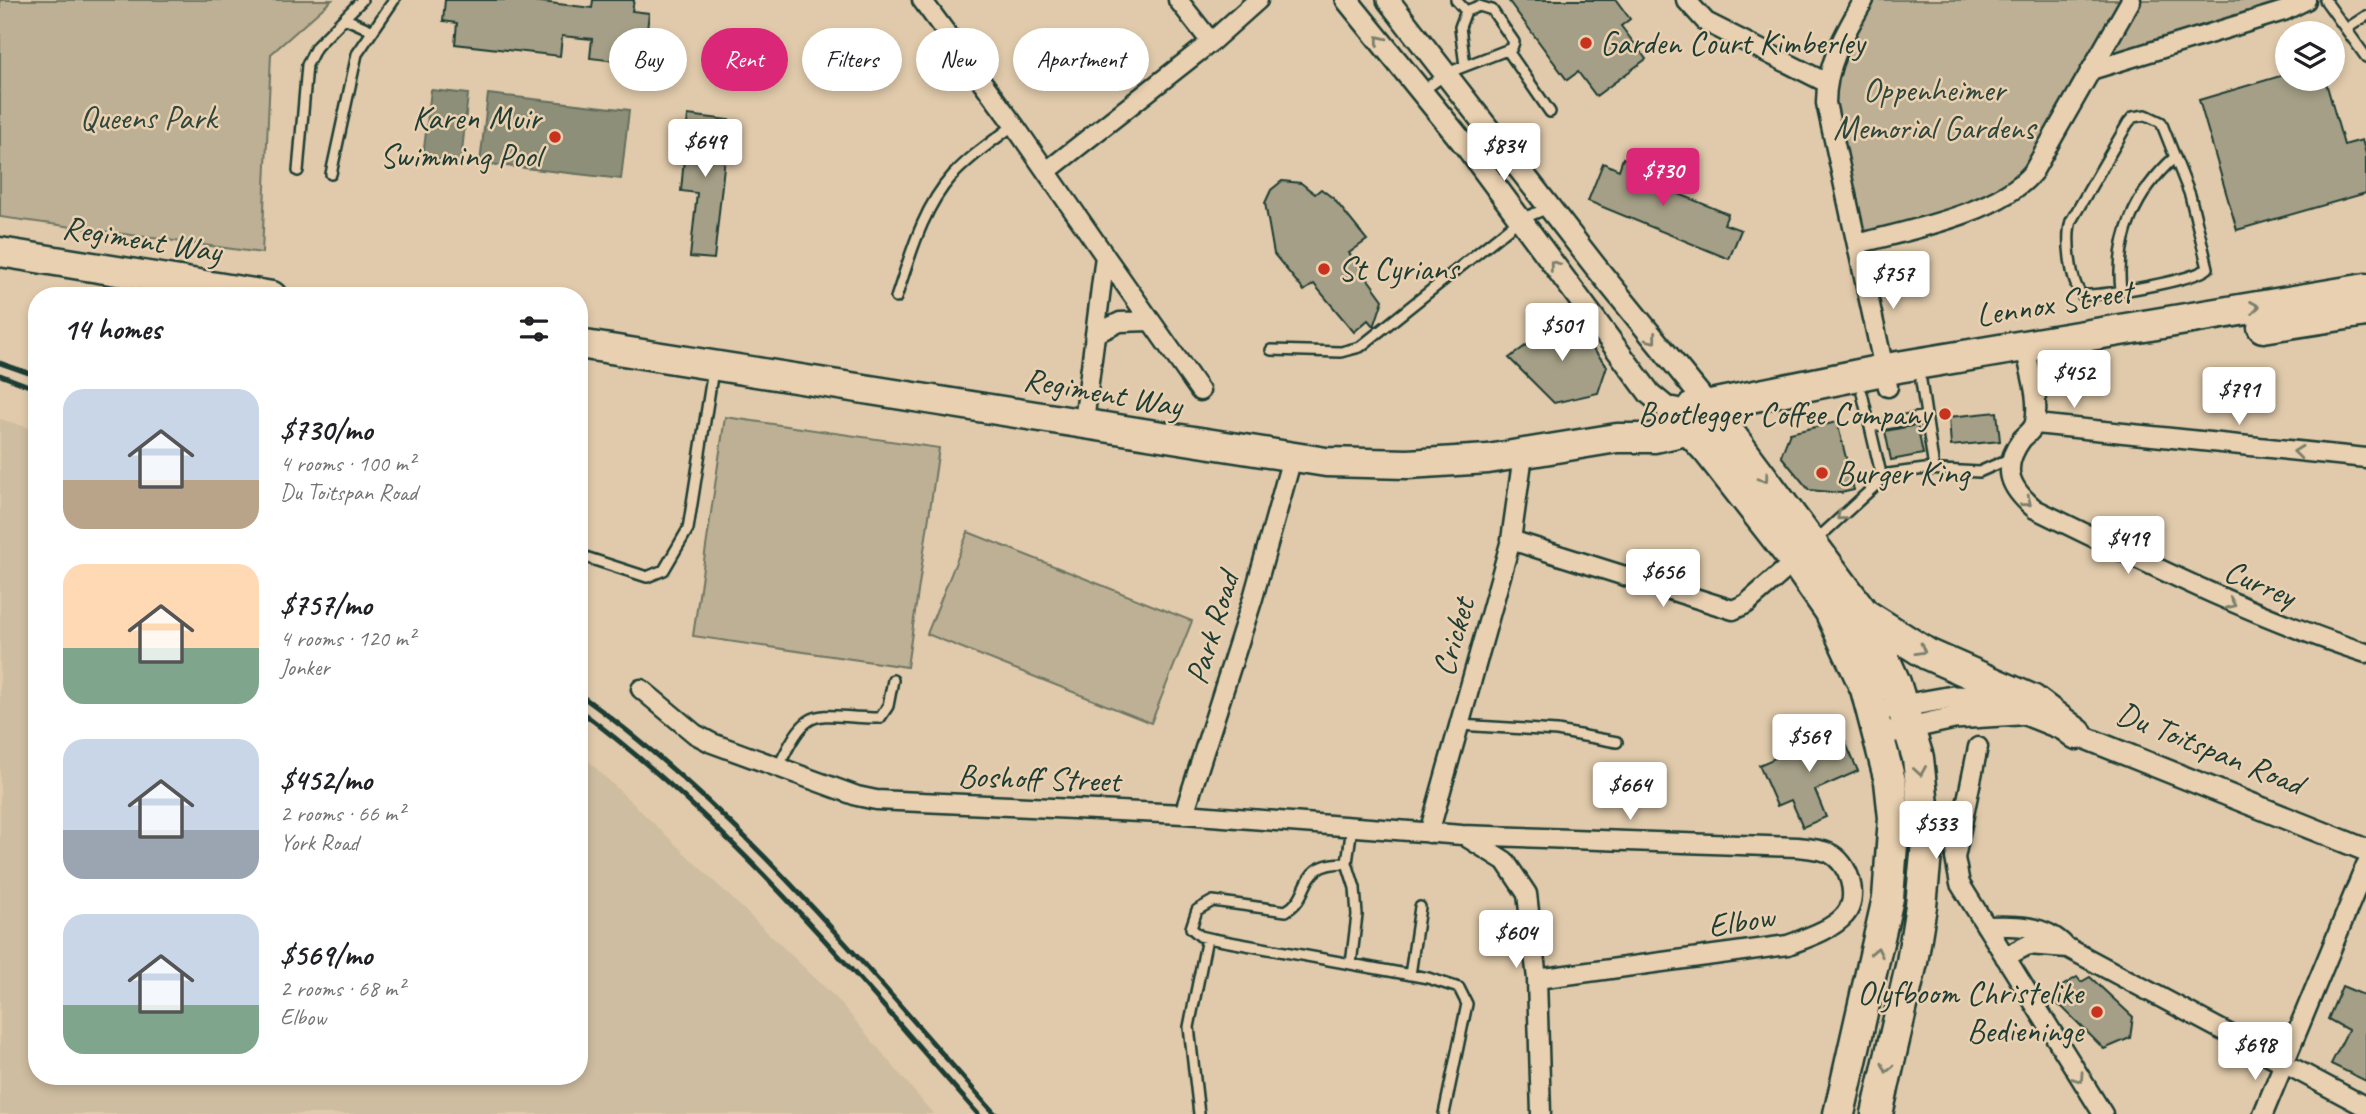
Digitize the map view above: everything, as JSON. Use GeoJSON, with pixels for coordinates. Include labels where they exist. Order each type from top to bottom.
{"type":"FeatureCollection","features":[{"type":"Feature","properties":{"kind":"highway","name":"Lennox Street"},"geometry":{"type":"LineString","coordinates":[[1682,422],[2366,289]]}},
{"type":"Feature","properties":{"kind":"highway","name":"Lennox Street"},"geometry":{"type":"LineString","coordinates":[[1879,383],[1921,381],[2026,354],[2366,311]]}},
{"type":"Feature","properties":{"kind":"highway"},"geometry":{"type":"LineString","coordinates":[[1715,414],[1803,552],[1866,689],[1890,780],[1894,818],[1888,898],[1839,1114]]}},
{"type":"Feature","properties":{"kind":"highway"},"geometry":{"type":"LineString","coordinates":[[1682,422],[1864,614],[1927,654],[2032,701],[2055,715],[2077,734]]}},
{"type":"Feature","properties":{"kind":"highway"},"geometry":{"type":"LineString","coordinates":[[1864,614],[1906,716],[1918,758],[1924,803],[1925,875],[1912,962],[1877,1114]]}},
{"type":"Feature","properties":{"kind":"main road","name":"Regiment Way"},"geometry":{"type":"LineString","coordinates":[[0,252],[216,287]]}},
{"type":"Feature","properties":{"kind":"main road","name":"Regiment Way"},"geometry":{"type":"LineString","coordinates":[[588,345],[1084,422],[1292,458],[1408,464],[1523,455],[1617,438],[1654,438],[1682,422]]}},
{"type":"Feature","properties":{"kind":"street"},"geometry":{"type":"LineString","coordinates":[[922,0],[1047,171],[1200,391]]}},
{"type":"Feature","properties":{"kind":"street"},"geometry":{"type":"LineString","coordinates":[[1178,0],[1211,42]]}},
{"type":"Feature","properties":{"kind":"street"},"geometry":{"type":"LineString","coordinates":[[1047,171],[1211,42],[1258,0]]}},
{"type":"Feature","properties":{"kind":"street"},"geometry":{"type":"LineString","coordinates":[[1348,0],[1650,394],[1682,422]]}},
{"type":"Feature","properties":{"kind":"street"},"geometry":{"type":"LineString","coordinates":[[1388,0],[1456,69],[1550,207],[1715,414]]}},
{"type":"Feature","properties":{"kind":"street"},"geometry":{"type":"LineString","coordinates":[[1686,0],[1706,22],[1827,83]]}},
{"type":"Feature","properties":{"kind":"street"},"geometry":{"type":"LineString","coordinates":[[1864,0],[1835,53],[1827,83],[1827,115],[1857,244],[1879,383]]}},
{"type":"Feature","properties":{"kind":"street"},"geometry":{"type":"LineString","coordinates":[[1857,244],[1998,201],[2011,194],[2033,172],[2131,0]]}},
{"type":"Feature","properties":{"kind":"street"},"geometry":{"type":"LineString","coordinates":[[2091,70],[2284,10],[2306,0]]}},
{"type":"Feature","properties":{"kind":"street"},"geometry":{"type":"LineString","coordinates":[[1084,422],[1105,256]]}},
{"type":"Feature","properties":{"kind":"street"},"geometry":{"type":"LineString","coordinates":[[1095,334],[1120,322],[1149,321]]}},
{"type":"Feature","properties":{"kind":"street"},"geometry":{"type":"LineString","coordinates":[[2011,458],[2035,424],[2034,387],[2026,354]]}},
{"type":"Feature","properties":{"kind":"street"},"geometry":{"type":"LineString","coordinates":[[2035,424],[2366,458]]}},
{"type":"Feature","properties":{"kind":"street","name":"Cricket"},"geometry":{"type":"LineString","coordinates":[[1429,833],[1511,540],[1523,455]]}},
{"type":"Feature","properties":{"kind":"street","name":"Park Road"},"geometry":{"type":"LineString","coordinates":[[1184,814],[1253,598],[1292,458]]}},
{"type":"Feature","properties":{"kind":"street","name":"Currey"},"geometry":{"type":"LineString","coordinates":[[2011,458],[2010,477],[2017,494],[2035,509],[2246,611],[2366,653]]}},
{"type":"Feature","properties":{"kind":"street"},"geometry":{"type":"LineString","coordinates":[[1511,540],[1733,610],[1746,604],[1803,552]]}},
{"type":"Feature","properties":{"kind":"street","name":"Boshoff Street"},"geometry":{"type":"LineString","coordinates":[[641,689],[695,734],[857,796],[894,802],[1184,814],[1462,835]]}},
{"type":"Feature","properties":{"kind":"street","name":"Du Toitspan Road"},"geometry":{"type":"LineString","coordinates":[[1874,723],[1906,716],[1953,697],[1985,698],[2366,850]]}},
{"type":"Feature","properties":{"kind":"street"},"geometry":{"type":"LineString","coordinates":[[1978,747],[1961,822],[1955,866],[1960,884],[2104,1114]]}},
{"type":"Feature","properties":{"kind":"street"},"geometry":{"type":"LineString","coordinates":[[1462,835],[1495,853],[1512,870],[1522,885],[1530,907],[1536,979],[1541,1114]]}},
{"type":"Feature","properties":{"kind":"street","name":"Elbow"},"geometry":{"type":"LineString","coordinates":[[1462,835],[1797,847],[1829,853],[1848,873],[1852,901],[1846,914],[1818,933],[1773,949],[1536,979]]}},
{"type":"Feature","properties":{"kind":"street"},"geometry":{"type":"LineString","coordinates":[[2263,1114],[2366,865]]}},
{"type":"Feature","properties":{"kind":"street"},"geometry":{"type":"LineString","coordinates":[[1986,926],[2024,926],[2060,939],[2067,948],[2366,1107]]}},
{"type":"Feature","properties":{"kind":"street"},"geometry":{"type":"LineString","coordinates":[[2005,957],[2028,945],[2067,948]]}},
{"type":"Feature","properties":{"kind":"lane"},"geometry":{"type":"LineString","coordinates":[[299,171],[307,65],[316,47],[362,0]]}},
{"type":"Feature","properties":{"kind":"lane"},"geometry":{"type":"LineString","coordinates":[[331,174],[353,66],[371,30],[394,0]]}},
{"type":"Feature","properties":{"kind":"lane"},"geometry":{"type":"LineString","coordinates":[[1456,0],[1465,11]]}},
{"type":"Feature","properties":{"kind":"lane"},"geometry":{"type":"LineString","coordinates":[[2325,0],[2366,57]]}},
{"type":"Feature","properties":{"kind":"lane"},"geometry":{"type":"LineString","coordinates":[[1421,92],[1456,69],[1508,51],[1514,42],[1492,10],[1479,6],[1465,11]]}},
{"type":"Feature","properties":{"kind":"lane"},"geometry":{"type":"LineString","coordinates":[[1456,69],[1460,27],[1465,11]]}},
{"type":"Feature","properties":{"kind":"lane"},"geometry":{"type":"LineString","coordinates":[[2346,29],[2366,16]]}},
{"type":"Feature","properties":{"kind":"lane"},"geometry":{"type":"LineString","coordinates":[[344,18],[371,30]]}},
{"type":"Feature","properties":{"kind":"lane"},"geometry":{"type":"LineString","coordinates":[[1508,51],[1550,112]]}},
{"type":"Feature","properties":{"kind":"lane"},"geometry":{"type":"LineString","coordinates":[[2146,115],[2161,122],[2190,195],[2208,268],[2195,275],[2121,290],[2087,295],[2079,292],[2067,234],[2074,214],[2133,117],[2146,115]]}},
{"type":"Feature","properties":{"kind":"lane"},"geometry":{"type":"LineString","coordinates":[[896,298],[930,208],[944,186],[962,166],[1014,125]]}},
{"type":"Feature","properties":{"kind":"lane"},"geometry":{"type":"LineString","coordinates":[[2121,290],[2118,270],[2130,219],[2149,185],[2175,157]]}},
{"type":"Feature","properties":{"kind":"lane"},"geometry":{"type":"LineString","coordinates":[[1271,350],[1341,352],[1360,347],[1519,220],[1550,207]]}},
{"type":"Feature","properties":{"kind":"lane"},"geometry":{"type":"LineString","coordinates":[[588,558],[648,577],[664,570],[688,529],[714,365]]}},
{"type":"Feature","properties":{"kind":"lane"},"geometry":{"type":"LineString","coordinates":[[1921,381],[1934,469]]}},
{"type":"Feature","properties":{"kind":"lane"},"geometry":{"type":"LineString","coordinates":[[1879,383],[1870,427],[1882,478]]}},
{"type":"Feature","properties":{"kind":"lane"},"geometry":{"type":"LineString","coordinates":[[1870,427],[1926,416]]}},
{"type":"Feature","properties":{"kind":"lane"},"geometry":{"type":"LineString","coordinates":[[1803,552],[1882,478],[1905,470],[1979,472],[2011,458]]}},
{"type":"Feature","properties":{"kind":"lane"},"geometry":{"type":"LineString","coordinates":[[778,768],[791,741],[803,725],[818,715],[880,718],[888,706],[893,680]]}},
{"type":"Feature","properties":{"kind":"lane"},"geometry":{"type":"LineString","coordinates":[[1459,725],[1557,731],[1617,742]]}},
{"type":"Feature","properties":{"kind":"lane"},"geometry":{"type":"LineString","coordinates":[[1351,964],[1357,907],[1347,863],[1352,826]]}},
{"type":"Feature","properties":{"kind":"lane"},"geometry":{"type":"LineString","coordinates":[[1347,863],[1336,863],[1315,870],[1309,876],[1295,904],[1286,911],[1213,901],[1197,910],[1191,928],[1207,938],[1410,975],[1459,988],[1467,1004],[1444,1114]]}},
{"type":"Feature","properties":{"kind":"lane"},"geometry":{"type":"LineString","coordinates":[[1410,975],[1420,907]]}},
{"type":"Feature","properties":{"kind":"lane"},"geometry":{"type":"LineString","coordinates":[[1199,1114],[1189,1046],[1189,1027],[1207,938]]}},
{"type":"Feature","properties":{"kind":"shaded area"},"geometry":{"type":"Polygon","coordinates":[[[431,90],[468,94],[461,162],[423,157],[431,90]]]}},
{"type":"Feature","properties":{"kind":"shaded area","name":"Karen Muir Swimming Pool"},"geometry":{"type":"Polygon","coordinates":[[[488,94],[629,110],[621,179],[480,163],[488,94]]]}},
{"type":"Feature","properties":{"kind":"shaded area"},"geometry":{"type":"Polygon","coordinates":[[[0,419],[28,427],[28,1085],[588,1085],[588,761],[839,1001],[933,1114],[0,1114],[0,419]]]}},
{"type":"Feature","properties":{"kind":"green space","name":"Queens Park"},"geometry":{"type":"Polygon","coordinates":[[[0,0],[332,0],[271,54],[262,253],[0,217],[0,0]]]}},
{"type":"Feature","properties":{"kind":"green space","name":"Oppenheimer Memorial Gardens"},"geometry":{"type":"Polygon","coordinates":[[[1855,0],[2300,0],[2083,75],[2016,192],[1849,240],[1817,89],[1825,53],[1855,0]]]}},
{"type":"Feature","properties":{"kind":"green space"},"geometry":{"type":"Polygon","coordinates":[[[725,417],[939,448],[907,667],[693,636],[725,417]]]}},
{"type":"Feature","properties":{"kind":"green space"},"geometry":{"type":"Polygon","coordinates":[[[968,532],[1192,621],[1151,723],[927,634],[968,532]]]}},
{"type":"Feature","properties":{"kind":"building"},"geometry":{"type":"Polygon","coordinates":[[[445,0],[524,0],[592,8],[593,0],[634,0],[632,11],[649,13],[647,28],[609,28],[609,60],[590,58],[592,39],[562,36],[560,56],[455,44],[457,23],[443,21],[445,0]]]}},
{"type":"Feature","properties":{"kind":"building","name":"Garden Court Kimberley"},"geometry":{"type":"Polygon","coordinates":[[[1508,0],[1616,0],[1630,19],[1621,26],[1646,59],[1596,96],[1578,72],[1567,80],[1508,0]]]}},
{"type":"Feature","properties":{"kind":"building"},"geometry":{"type":"Polygon","coordinates":[[[2275,78],[2275,91],[2328,91],[2344,145],[2362,140],[2366,154],[2366,193],[2237,230],[2199,100],[2275,78]]]}},
{"type":"Feature","properties":{"kind":"building"},"geometry":{"type":"Polygon","coordinates":[[[688,115],[729,120],[714,259],[690,257],[697,193],[681,191],[688,115]]]}},
{"type":"Feature","properties":{"kind":"building"},"geometry":{"type":"Polygon","coordinates":[[[1623,158],[1650,169],[1645,180],[1728,214],[1724,224],[1741,230],[1729,259],[1588,201],[1603,163],[1619,170],[1623,158]]]}},
{"type":"Feature","properties":{"kind":"building","name":"St Cyrians"},"geometry":{"type":"Polygon","coordinates":[[[1282,181],[1301,183],[1315,194],[1321,189],[1334,199],[1367,240],[1349,253],[1383,300],[1374,327],[1368,320],[1354,332],[1314,284],[1304,291],[1274,254],[1265,203],[1271,190],[1282,181]]]}},
{"type":"Feature","properties":{"kind":"building"},"geometry":{"type":"Polygon","coordinates":[[[1566,316],[1607,366],[1598,393],[1554,403],[1509,358],[1566,316]]]}},
{"type":"Feature","properties":{"kind":"building"},"geometry":{"type":"Polygon","coordinates":[[[1997,412],[2000,441],[1951,446],[1949,417],[1997,412]]]}},
{"type":"Feature","properties":{"kind":"building","name":"Burger King"},"geometry":{"type":"Polygon","coordinates":[[[1837,422],[1854,490],[1841,493],[1809,490],[1781,456],[1790,433],[1837,422]]]}},
{"type":"Feature","properties":{"kind":"building"},"geometry":{"type":"Polygon","coordinates":[[[1917,425],[1923,454],[1891,460],[1885,431],[1917,425]]]}},
{"type":"Feature","properties":{"kind":"building"},"geometry":{"type":"Polygon","coordinates":[[[1840,730],[1858,771],[1815,790],[1826,817],[1803,827],[1791,800],[1777,806],[1759,765],[1840,730]]]}},
{"type":"Feature","properties":{"kind":"building","name":"Olyfboom Christelike Bedieninge"},"geometry":{"type":"Polygon","coordinates":[[[2077,977],[2081,982],[2090,977],[2133,1017],[2130,1038],[2104,1049],[2062,1007],[2052,1002],[2057,994],[2056,990],[2077,977]]]}},
{"type":"Feature","properties":{"kind":"building"},"geometry":{"type":"Polygon","coordinates":[[[2342,986],[2366,996],[2366,1081],[2331,1064],[2348,1030],[2328,1019],[2342,986]]]}},
{"type":"Feature","properties":{"kind":"railway"},"geometry":{"type":"LineString","coordinates":[[0,363],[28,373]]}},
{"type":"Feature","properties":{"kind":"railway"},"geometry":{"type":"LineString","coordinates":[[0,375],[28,386]]}},
{"type":"Feature","properties":{"kind":"railway"},"geometry":{"type":"LineString","coordinates":[[588,701],[693,787],[747,839],[848,947],[995,1114]]}},
{"type":"Feature","properties":{"kind":"railway"},"geometry":{"type":"LineString","coordinates":[[588,717],[635,754],[740,850],[837,954],[978,1114]]}},
{"type":"Feature","properties":{"kind":"place","name":"Garden Court Kimberley"},"geometry":{"type":"Point","coordinates":[1586,43]}},
{"type":"Feature","properties":{"kind":"place","name":"Karen Muir Swimming Pool"},"geometry":{"type":"Point","coordinates":[555,137]}},
{"type":"Feature","properties":{"kind":"place","name":"St Cyrians"},"geometry":{"type":"Point","coordinates":[1324,269]}},
{"type":"Feature","properties":{"kind":"place","name":"Bootlegger Coffee Company"},"geometry":{"type":"Point","coordinates":[1945,414]}},
{"type":"Feature","properties":{"kind":"place","name":"Burger King"},"geometry":{"type":"Point","coordinates":[1822,473]}},
{"type":"Feature","properties":{"kind":"place","name":"Olyfboom Christelike Bedieninge"},"geometry":{"type":"Point","coordinates":[2097,1012]}}]}
